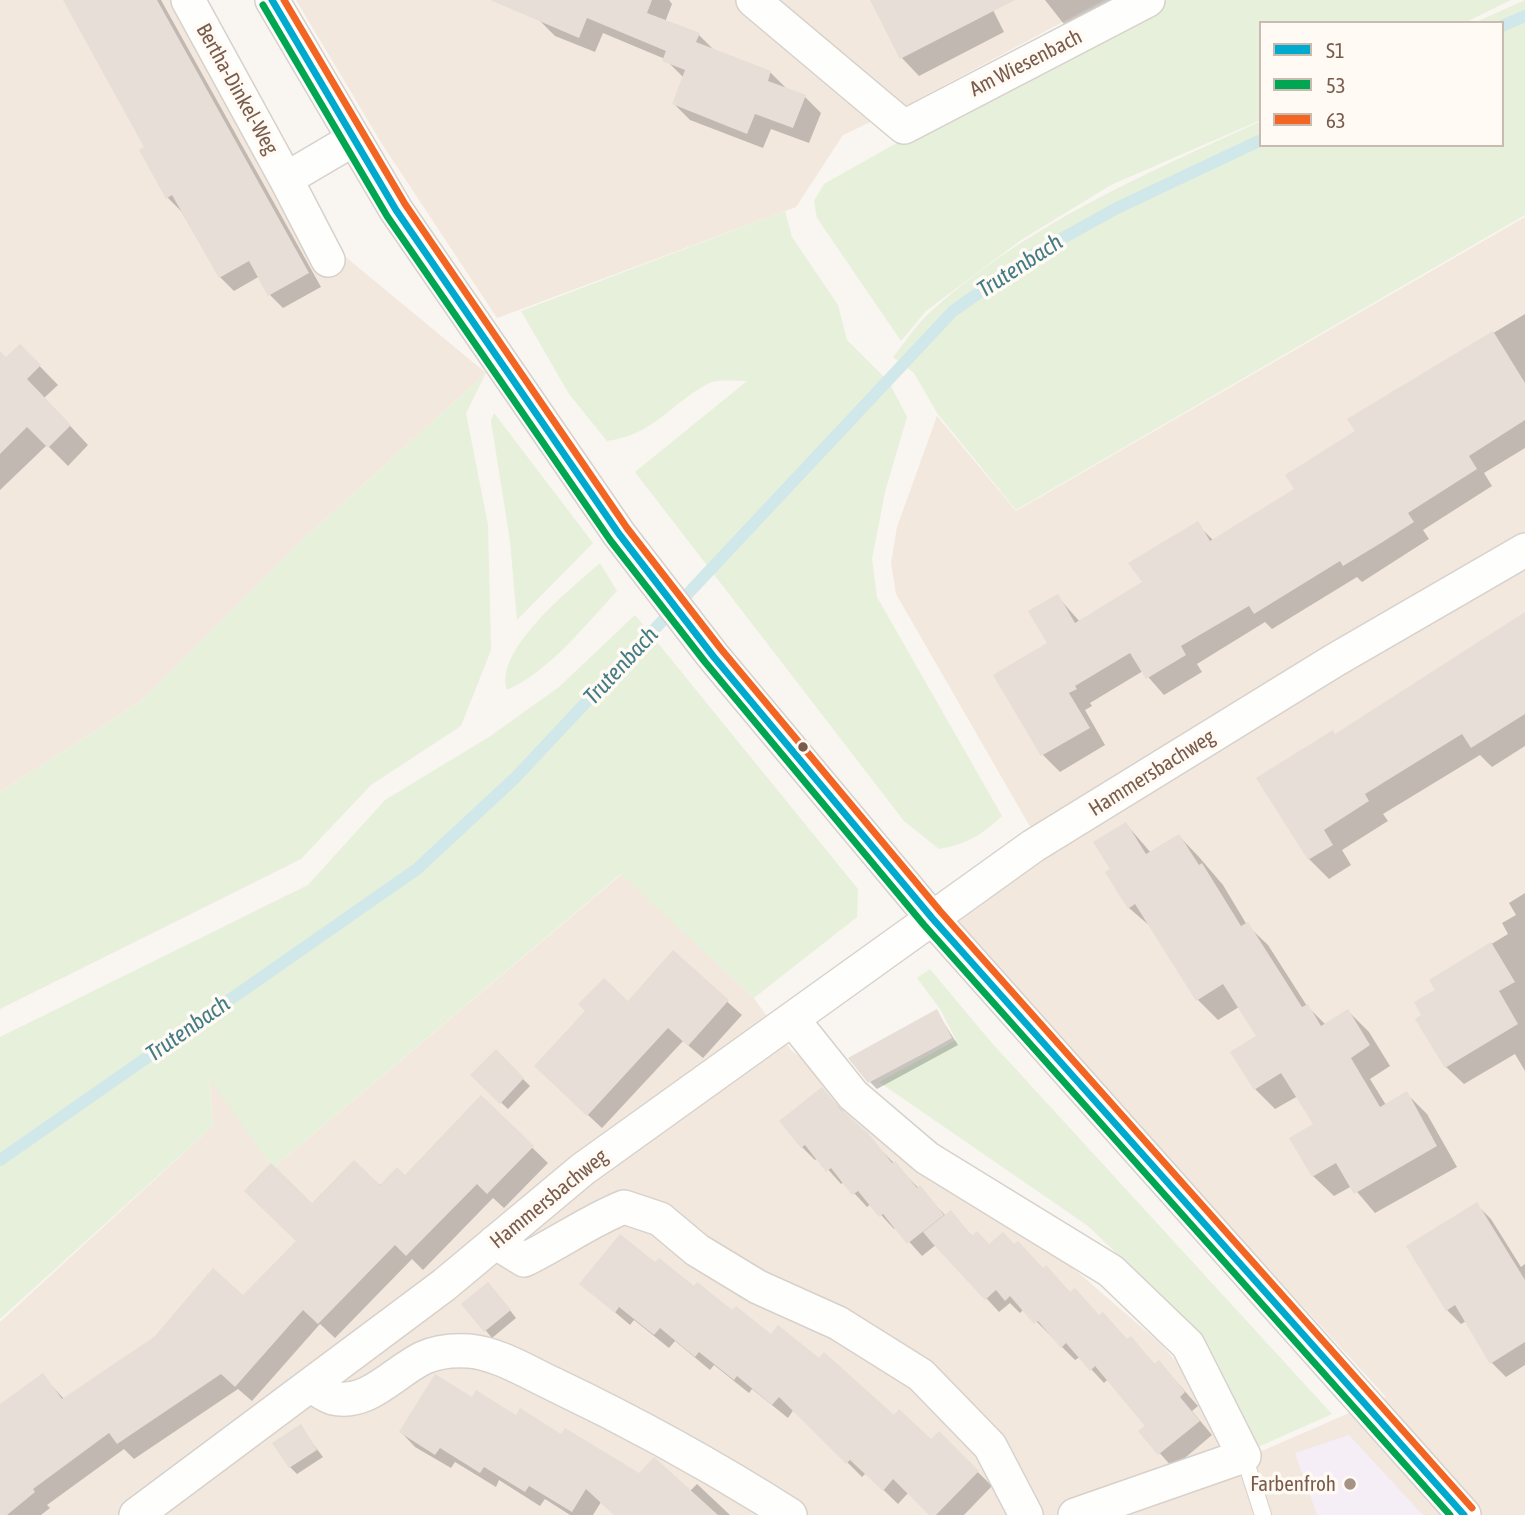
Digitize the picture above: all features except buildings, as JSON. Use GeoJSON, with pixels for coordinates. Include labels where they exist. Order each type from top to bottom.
{"type":"FeatureCollection","features":[{"type":"Feature","properties":{"kind":"street","name":"Bertha-Dinkel-Weg"},"geometry":{"type":"LineString","coordinates":[[188,0],[328,260]]}},
{"type":"Feature","properties":{"kind":"street"},"geometry":{"type":"LineString","coordinates":[[272,0],[396,210],[634,554],[713,656],[932,918],[1464,1515]]}},
{"type":"Feature","properties":{"kind":"street","name":"Am Wiesenbach"},"geometry":{"type":"LineString","coordinates":[[753,0],[904,127],[1148,0]]}},
{"type":"Feature","properties":{"kind":"street","name":"Bertha-Dinkel-Weg"},"geometry":{"type":"LineString","coordinates":[[286,179],[354,139]]}},
{"type":"Feature","properties":{"kind":"street","name":"Hammersbachweg"},"geometry":{"type":"LineString","coordinates":[[136,1515],[444,1284],[583,1169],[1033,846],[1335,660],[1525,550]]}},
{"type":"Feature","properties":{"kind":"street"},"geometry":{"type":"LineString","coordinates":[[793,1020],[853,1095],[927,1158],[1111,1271],[1188,1345],[1244,1456],[1075,1515]]}},
{"type":"Feature","properties":{"kind":"street"},"geometry":{"type":"LineString","coordinates":[[495,1242],[524,1259],[561,1242],[596,1218],[624,1207],[660,1219],[707,1256],[758,1287],[838,1323],[921,1375],[990,1446],[1026,1515]]}},
{"type":"Feature","properties":{"kind":"street"},"geometry":{"type":"LineString","coordinates":[[310,1385],[331,1398],[350,1399],[368,1394],[422,1359],[446,1350],[474,1351],[524,1370],[605,1408],[715,1467],[790,1515]]}},
{"type":"Feature","properties":{"kind":"lane"},"geometry":{"type":"LineString","coordinates":[[1244,1456],[1263,1515]]}},
{"type":"Feature","properties":{"kind":"shaded area"},"geometry":{"type":"Polygon","coordinates":[[[0,0],[200,0],[336,249],[486,373],[299,543],[140,702],[0,792],[0,0]]]}},
{"type":"Feature","properties":{"kind":"shaded area"},"geometry":{"type":"Polygon","coordinates":[[[296,0],[1104,0],[909,104],[843,135],[796,207],[497,318],[382,144],[296,0]]]}},
{"type":"Feature","properties":{"kind":"shaded area"},"geometry":{"type":"Polygon","coordinates":[[[1525,217],[1525,1515],[0,1515],[0,1322],[213,1126],[209,1076],[273,1168],[622,874],[754,998],[791,1050],[1081,1275],[1161,1344],[1255,1454],[1386,1397],[947,919],[1047,856],[896,594],[891,563],[897,527],[937,416],[1016,511],[1525,217]]]}},
{"type":"Feature","properties":{"kind":"shaded area","name":"Farbenfroh"},"geometry":{"type":"Polygon","coordinates":[[[1349,1435],[1423,1515],[1317,1515],[1295,1453],[1349,1435]]]}},
{"type":"Feature","properties":{"kind":"green space"},"geometry":{"type":"Polygon","coordinates":[[[1162,0],[1511,0],[1468,21],[1259,21],[1259,121],[1111,185],[1021,240],[926,311],[901,341],[817,218],[814,201],[824,184],[1026,70],[1162,0]]]}},
{"type":"Feature","properties":{"kind":"green space"},"geometry":{"type":"Polygon","coordinates":[[[1525,0],[1525,215],[1016,510],[937,413],[914,373],[893,357],[926,316],[1002,255],[1086,205],[1259,122],[1259,147],[1504,147],[1504,21],[1478,21],[1525,0]]]}},
{"type":"Feature","properties":{"kind":"green space"},"geometry":{"type":"Polygon","coordinates":[[[785,211],[792,237],[838,305],[847,340],[889,382],[907,417],[885,492],[872,559],[877,597],[1002,816],[974,838],[949,847],[939,849],[904,821],[635,472],[747,381],[709,383],[650,425],[623,438],[607,441],[569,394],[521,311],[785,211]]]}},
{"type":"Feature","properties":{"kind":"green space"},"geometry":{"type":"Polygon","coordinates":[[[486,373],[466,413],[488,525],[491,650],[461,726],[371,785],[301,859],[0,1009],[0,792],[140,702],[299,543],[486,373]]]}},
{"type":"Feature","properties":{"kind":"green space"},"geometry":{"type":"Polygon","coordinates":[[[494,413],[593,543],[517,620],[510,541],[491,421],[494,413]]]}},
{"type":"Feature","properties":{"kind":"green space"},"geometry":{"type":"Polygon","coordinates":[[[600,563],[617,591],[552,659],[507,690],[506,674],[512,656],[523,638],[555,603],[600,563]]]}},
{"type":"Feature","properties":{"kind":"green space"},"geometry":{"type":"Polygon","coordinates":[[[635,615],[858,889],[857,917],[754,998],[621,874],[273,1168],[209,1078],[213,1126],[0,1319],[0,1037],[308,885],[385,800],[489,737],[559,687],[635,615]]]}},
{"type":"Feature","properties":{"kind":"green space"},"geometry":{"type":"Polygon","coordinates":[[[930,969],[991,1042],[1332,1414],[1258,1447],[1244,1426],[1232,1395],[1191,1336],[1139,1275],[1088,1226],[879,1082],[956,1040],[940,1009],[917,978],[930,969]]]}},
{"type":"Feature","properties":{"kind":"waterway","name":"Trutenbach"},"geometry":{"type":"LineString","coordinates":[[1504,25],[1525,16]]}},
{"type":"Feature","properties":{"kind":"waterway","name":"Trutenbach"},"geometry":{"type":"LineString","coordinates":[[0,1160],[417,869],[515,778],[953,311],[1034,254],[1117,208],[1259,141]]}},
{"type":"Feature","properties":{"kind":"transit line","name":"S1"},"geometry":{"type":"LineString","coordinates":[[272,0],[396,210],[619,534],[713,656],[932,918],[1464,1515]]}},
{"type":"Feature","properties":{"kind":"transit line","name":"63"},"geometry":{"type":"LineString","coordinates":[[284,0],[405,204],[627,528],[721,649],[940,911],[1472,1508]]}},
{"type":"Feature","properties":{"kind":"transit line","name":"53"},"geometry":{"type":"LineString","coordinates":[[263,5],[387,216],[610,540],[705,662],[924,925],[1450,1515]]}},
{"type":"Feature","properties":{"kind":"place","name":"Farbenfroh"},"geometry":{"type":"Point","coordinates":[1350,1484]}}]}
